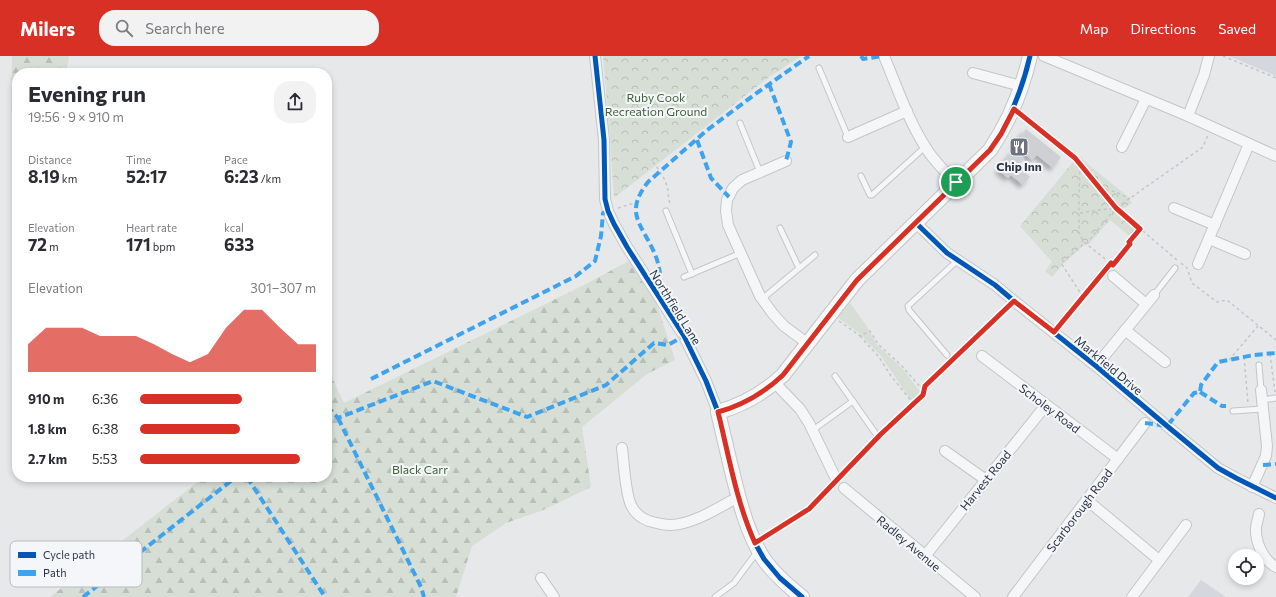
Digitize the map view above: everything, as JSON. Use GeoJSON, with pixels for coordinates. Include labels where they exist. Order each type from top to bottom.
{"type":"FeatureCollection","features":[{"type":"Feature","properties":{"kind":"street","name":"Northfield Lane"},"geometry":{"type":"LineString","coordinates":[[594,56],[604,140],[605,199],[608,210],[627,247],[684,336],[706,381],[718,412],[738,497],[747,525],[757,546],[764,558],[780,578],[801,597]]}},
{"type":"Feature","properties":{"kind":"street"},"geometry":{"type":"LineString","coordinates":[[884,56],[907,111],[925,146],[943,169],[956,182]]}},
{"type":"Feature","properties":{"kind":"street"},"geometry":{"type":"LineString","coordinates":[[718,412],[734,408],[748,401],[775,383],[783,375],[867,269],[990,150],[1001,134],[1014,109],[1030,56]]}},
{"type":"Feature","properties":{"kind":"street"},"geometry":{"type":"LineString","coordinates":[[1044,56],[1188,116],[1276,156]]}},
{"type":"Feature","properties":{"kind":"street"},"geometry":{"type":"LineString","coordinates":[[1188,116],[1204,75],[1208,56],[1198,56]]}},
{"type":"Feature","properties":{"kind":"street"},"geometry":{"type":"LineString","coordinates":[[973,73],[1021,86]]}},
{"type":"Feature","properties":{"kind":"street"},"geometry":{"type":"LineString","coordinates":[[1122,147],[1146,99]]}},
{"type":"Feature","properties":{"kind":"street"},"geometry":{"type":"LineString","coordinates":[[848,137],[907,111]]}},
{"type":"Feature","properties":{"kind":"street"},"geometry":{"type":"LineString","coordinates":[[1198,264],[1249,144]]}},
{"type":"Feature","properties":{"kind":"street"},"geometry":{"type":"LineString","coordinates":[[786,161],[742,180],[733,188],[727,200],[726,212],[728,224],[762,299],[784,326],[807,343]]}},
{"type":"Feature","properties":{"kind":"street"},"geometry":{"type":"LineString","coordinates":[[1174,208],[1215,225]]}},
{"type":"Feature","properties":{"kind":"street","name":"Markfield Drive"},"geometry":{"type":"LineString","coordinates":[[916,223],[942,248],[995,285],[1054,332],[1218,468],[1252,487],[1276,498]]}},
{"type":"Feature","properties":{"kind":"street"},"geometry":{"type":"LineString","coordinates":[[1209,239],[1245,254]]}},
{"type":"Feature","properties":{"kind":"street"},"geometry":{"type":"LineString","coordinates":[[1113,276],[1146,304]]}},
{"type":"Feature","properties":{"kind":"street"},"geometry":{"type":"LineString","coordinates":[[1096,366],[1154,295]]}},
{"type":"Feature","properties":{"kind":"street"},"geometry":{"type":"LineString","coordinates":[[1125,330],[1165,362]]}},
{"type":"Feature","properties":{"kind":"street","name":"Scholey Road"},"geometry":{"type":"LineString","coordinates":[[982,356],[1118,459]]}},
{"type":"Feature","properties":{"kind":"street"},"geometry":{"type":"LineString","coordinates":[[775,383],[800,410],[812,430],[836,479]]}},
{"type":"Feature","properties":{"kind":"street"},"geometry":{"type":"LineString","coordinates":[[1252,487],[1266,456],[1267,446],[1262,400]]}},
{"type":"Feature","properties":{"kind":"street","name":"Harvest Road"},"geometry":{"type":"LineString","coordinates":[[925,556],[1046,405]]}},
{"type":"Feature","properties":{"kind":"street","name":"Scarborough Road"},"geometry":{"type":"LineString","coordinates":[[1013,597],[1145,423]]}},
{"type":"Feature","properties":{"kind":"street"},"geometry":{"type":"LineString","coordinates":[[622,448],[631,505],[636,513],[644,519],[670,525],[679,524],[712,512],[738,497]]}},
{"type":"Feature","properties":{"kind":"street"},"geometry":{"type":"LineString","coordinates":[[945,451],[986,480]]}},
{"type":"Feature","properties":{"kind":"street","name":"Radley Avenue"},"geometry":{"type":"LineString","coordinates":[[844,488],[975,597]]}},
{"type":"Feature","properties":{"kind":"street"},"geometry":{"type":"LineString","coordinates":[[1087,500],[1159,560]]}},
{"type":"Feature","properties":{"kind":"street"},"geometry":{"type":"LineString","coordinates":[[1259,514],[1256,528],[1260,549],[1268,562],[1276,567]]}},
{"type":"Feature","properties":{"kind":"street"},"geometry":{"type":"LineString","coordinates":[[1132,597],[1186,525]]}},
{"type":"Feature","properties":{"kind":"street"},"geometry":{"type":"LineString","coordinates":[[541,578],[554,597]]}},
{"type":"Feature","properties":{"kind":"lane"},"geometry":{"type":"LineString","coordinates":[[819,68],[848,137]]}},
{"type":"Feature","properties":{"kind":"lane"},"geometry":{"type":"LineString","coordinates":[[740,123],[760,172]]}},
{"type":"Feature","properties":{"kind":"lane"},"geometry":{"type":"LineString","coordinates":[[861,176],[870,195],[872,195],[925,146]]}},
{"type":"Feature","properties":{"kind":"lane"},"geometry":{"type":"LineString","coordinates":[[666,211],[692,274]]}},
{"type":"Feature","properties":{"kind":"lane"},"geometry":{"type":"LineString","coordinates":[[780,228],[799,268]]}},
{"type":"Feature","properties":{"kind":"lane"},"geometry":{"type":"LineString","coordinates":[[684,277],[741,253]]}},
{"type":"Feature","properties":{"kind":"lane"},"geometry":{"type":"LineString","coordinates":[[762,299],[815,255]]}},
{"type":"Feature","properties":{"kind":"lane"},"geometry":{"type":"LineString","coordinates":[[947,355],[909,310],[908,306],[958,260]]}},
{"type":"Feature","properties":{"kind":"lane"},"geometry":{"type":"LineString","coordinates":[[1154,295],[1175,268]]}},
{"type":"Feature","properties":{"kind":"lane"},"geometry":{"type":"LineString","coordinates":[[1259,365],[1262,400]]}},
{"type":"Feature","properties":{"kind":"lane"},"geometry":{"type":"LineString","coordinates":[[835,376],[877,436]]}},
{"type":"Feature","properties":{"kind":"lane"},"geometry":{"type":"LineString","coordinates":[[1233,411],[1262,400],[1276,398]]}},
{"type":"Feature","properties":{"kind":"lane"},"geometry":{"type":"LineString","coordinates":[[812,430],[853,401]]}},
{"type":"Feature","properties":{"kind":"lane"},"geometry":{"type":"LineString","coordinates":[[716,597],[734,583],[757,546]]}},
{"type":"Feature","properties":{"kind":"path"},"geometry":{"type":"LineString","coordinates":[[1223,56],[1276,78]]}},
{"type":"Feature","properties":{"kind":"path"},"geometry":{"type":"LineString","coordinates":[[1014,109],[1075,158],[1116,208],[1187,268],[1192,283],[1217,302],[1227,300],[1276,340]]}},
{"type":"Feature","properties":{"kind":"path"},"geometry":{"type":"LineString","coordinates":[[1083,297],[1061,263],[1086,243],[1116,208],[1203,147],[1211,127]]}},
{"type":"Feature","properties":{"kind":"path"},"geometry":{"type":"LineString","coordinates":[[653,162],[660,172],[668,190],[667,195],[670,204],[666,211]]}},
{"type":"Feature","properties":{"kind":"path"},"geometry":{"type":"LineString","coordinates":[[1082,166],[1080,169],[1079,232],[1086,243],[1111,263]]}},
{"type":"Feature","properties":{"kind":"path"},"geometry":{"type":"LineString","coordinates":[[1099,188],[1116,192],[1130,199]]}},
{"type":"Feature","properties":{"kind":"path"},"geometry":{"type":"LineString","coordinates":[[608,210],[636,204]]}},
{"type":"Feature","properties":{"kind":"path"},"geometry":{"type":"LineString","coordinates":[[1080,213],[1116,208]]}},
{"type":"Feature","properties":{"kind":"path"},"geometry":{"type":"LineString","coordinates":[[1054,332],[1111,263],[1113,265],[1140,229]]}},
{"type":"Feature","properties":{"kind":"path"},"geometry":{"type":"LineString","coordinates":[[757,546],[809,509],[877,436],[923,395],[925,386],[1014,301]]}},
{"type":"Feature","properties":{"kind":"path"},"geometry":{"type":"LineString","coordinates":[[830,314],[860,336],[879,357],[891,376],[913,404]]}},
{"type":"Feature","properties":{"kind":"path"},"geometry":{"type":"LineString","coordinates":[[1230,360],[1258,326]]}},
{"type":"Feature","properties":{"kind":"path"},"geometry":{"type":"LineString","coordinates":[[860,336],[870,331],[878,344],[902,366],[924,391]]}},
{"type":"Feature","properties":{"kind":"path"},"geometry":{"type":"LineString","coordinates":[[1270,354],[1276,398]]}},
{"type":"Feature","properties":{"kind":"path"},"geometry":{"type":"LineString","coordinates":[[1244,357],[1249,406]]}},
{"type":"Feature","properties":{"kind":"shaded area"},"geometry":{"type":"Polygon","coordinates":[[[1229,56],[1276,56],[1276,76],[1229,56]]]}},
{"type":"Feature","properties":{"kind":"shaded area"},"geometry":{"type":"Polygon","coordinates":[[[1201,580],[1226,597],[1188,597],[1201,580]]]}},
{"type":"Feature","properties":{"kind":"green space"},"geometry":{"type":"Polygon","coordinates":[[[12,56],[69,56],[67,68],[12,68],[12,113],[11,111],[12,56]]]}},
{"type":"Feature","properties":{"kind":"green space","name":"Ruby Cook Recreation Ground"},"geometry":{"type":"Polygon","coordinates":[[[603,56],[801,56],[768,78],[614,198],[603,56]]]}},
{"type":"Feature","properties":{"kind":"green space"},"geometry":{"type":"Polygon","coordinates":[[[1078,156],[1127,196],[1132,203],[1121,210],[1141,226],[1132,238],[1110,220],[1089,244],[1084,245],[1063,264],[1052,277],[1045,271],[1052,262],[1020,226],[1078,156]]]}},
{"type":"Feature","properties":{"kind":"green space","name":"Black Carr"},"geometry":{"type":"Polygon","coordinates":[[[629,261],[657,305],[675,360],[647,374],[582,427],[591,487],[541,511],[506,523],[472,546],[456,597],[50,597],[63,587],[142,587],[142,541],[122,541],[198,482],[332,482],[332,375],[344,403],[582,286],[629,261]]]}},
{"type":"Feature","properties":{"kind":"green space"},"geometry":{"type":"Polygon","coordinates":[[[850,303],[866,325],[877,345],[903,369],[921,393],[912,402],[881,356],[859,333],[837,317],[850,303]]]}},
{"type":"Feature","properties":{"kind":"building"},"geometry":{"type":"Polygon","coordinates":[[[1026,129],[1061,157],[1053,168],[1037,155],[1032,160],[1014,145],[1026,129]]]}},
{"type":"Feature","properties":{"kind":"building"},"geometry":{"type":"Polygon","coordinates":[[[1014,150],[1024,159],[1018,166],[1030,177],[1023,185],[1011,175],[1008,178],[998,170],[1014,150]]]}},
{"type":"Feature","properties":{"kind":"marked path"},"geometry":{"type":"LineString","coordinates":[[661,299],[661,281],[658,263],[637,218],[637,202],[641,193],[648,182],[706,131],[809,56]]}},
{"type":"Feature","properties":{"kind":"marked path"},"geometry":{"type":"LineString","coordinates":[[861,56],[863,59],[883,56]]}},
{"type":"Feature","properties":{"kind":"marked path"},"geometry":{"type":"LineString","coordinates":[[769,84],[791,142],[786,161]]}},
{"type":"Feature","properties":{"kind":"marked path"},"geometry":{"type":"LineString","coordinates":[[697,140],[711,178],[729,197]]}},
{"type":"Feature","properties":{"kind":"marked path"},"geometry":{"type":"LineString","coordinates":[[371,379],[576,276],[595,261],[601,236],[603,213],[608,211]]}},
{"type":"Feature","properties":{"kind":"marked path"},"geometry":{"type":"LineString","coordinates":[[332,411],[338,418],[433,381],[527,417],[606,385],[654,343],[668,345],[684,336]]}},
{"type":"Feature","properties":{"kind":"marked path"},"geometry":{"type":"LineString","coordinates":[[1145,423],[1167,426],[1194,393],[1200,392],[1201,385],[1218,362],[1254,355],[1276,353]]}},
{"type":"Feature","properties":{"kind":"marked path"},"geometry":{"type":"LineString","coordinates":[[1200,392],[1222,406],[1226,406]]}},
{"type":"Feature","properties":{"kind":"marked path"},"geometry":{"type":"LineString","coordinates":[[338,418],[421,587],[424,597]]}},
{"type":"Feature","properties":{"kind":"marked path"},"geometry":{"type":"LineString","coordinates":[[1263,465],[1276,464]]}},
{"type":"Feature","properties":{"kind":"marked path"},"geometry":{"type":"LineString","coordinates":[[142,551],[230,482]]}},
{"type":"Feature","properties":{"kind":"marked path"},"geometry":{"type":"LineString","coordinates":[[250,482],[325,597]]}},
{"type":"Feature","properties":{"kind":"marked path"},"geometry":{"type":"LineString","coordinates":[[83,597],[96,587]]}},
{"type":"Feature","properties":{"kind":"cycle path"},"geometry":{"type":"LineString","coordinates":[[595,56],[604,140],[605,199],[608,211],[627,247],[684,336],[706,381],[718,412],[738,497],[747,525],[755,543],[764,559],[780,578],[802,597]]}},
{"type":"Feature","properties":{"kind":"cycle path"},"geometry":{"type":"LineString","coordinates":[[718,412],[753,398],[783,375],[857,280],[990,150],[1004,128],[1014,105],[1030,56]]}},
{"type":"Feature","properties":{"kind":"cycle path"},"geometry":{"type":"LineString","coordinates":[[916,223],[947,253],[995,285],[1096,366],[1218,468],[1276,498]]}},
{"type":"Feature","properties":{"kind":"place","name":"Chip Inn"},"geometry":{"type":"Point","coordinates":[1019,147]}},
{"type":"Feature","properties":{"kind":"route"},"geometry":{"type":"LineString","coordinates":[[1014,109],[1075,158],[1116,208],[1140,229],[1113,265],[1111,263],[1054,332],[1014,301],[925,386],[923,395],[881,434],[809,509],[755,543],[747,525],[738,497],[718,412],[734,408],[748,401],[775,383],[783,375],[857,280],[956,182],[990,150],[1001,134],[1014,109]]}}]}
